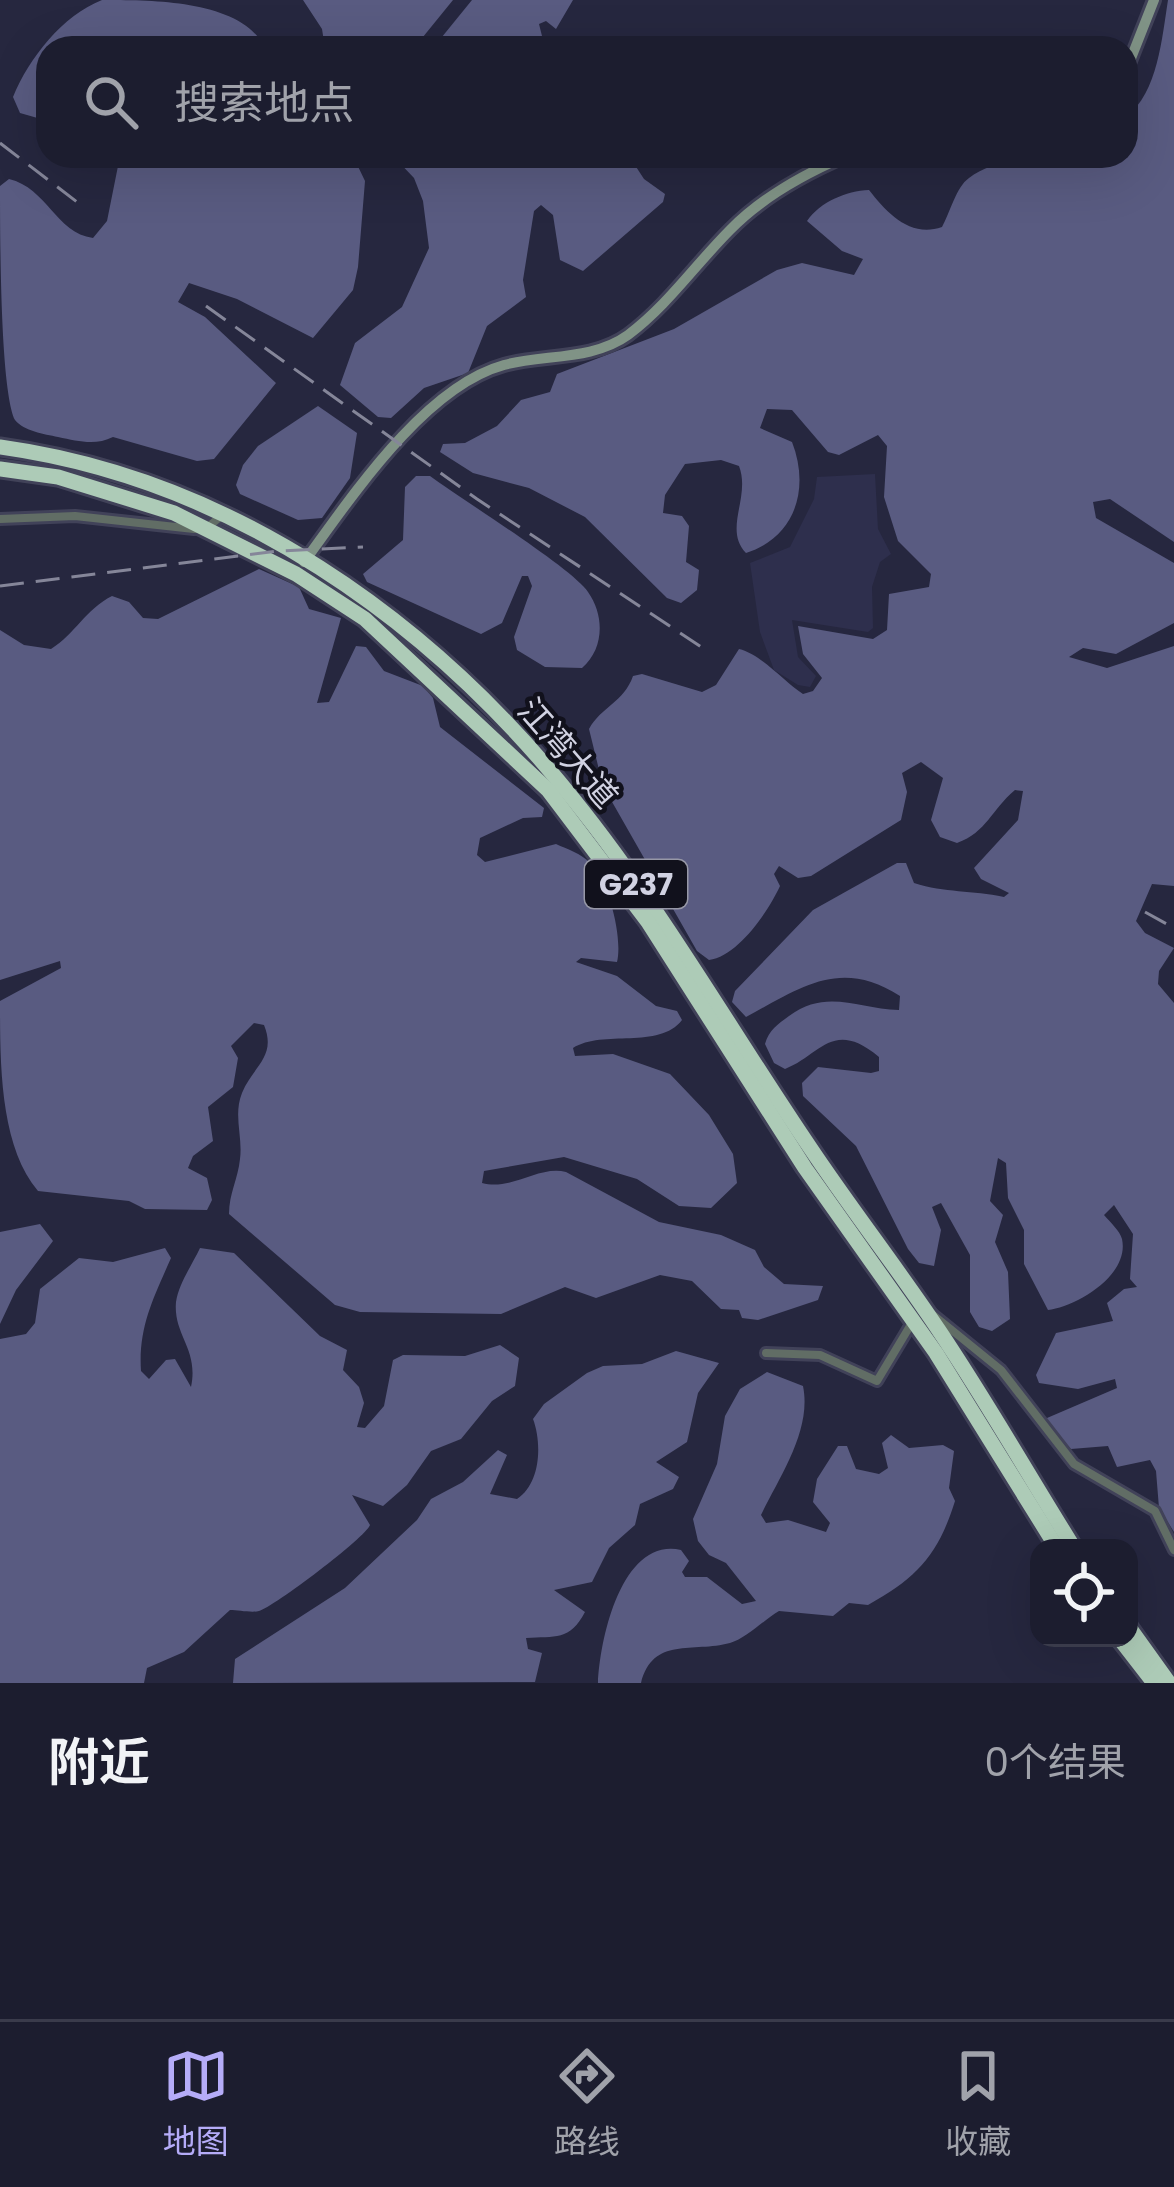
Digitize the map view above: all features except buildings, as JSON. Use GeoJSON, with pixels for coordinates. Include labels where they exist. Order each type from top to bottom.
{"type":"FeatureCollection","features":[{"type":"Feature","properties":{"kind":"highway","name":"江湾大道"},"geometry":{"type":"LineString","coordinates":[[0,447],[105,468],[225,512],[307,559],[384,612],[477,695],[568,792],[652,907],[1068,1539]]}},
{"type":"Feature","properties":{"kind":"highway","name":"江湾大道"},"geometry":{"type":"LineString","coordinates":[[0,469],[120,494],[208,528],[296,574],[365,619],[572,815],[920,1317],[1053,1539]]}},
{"type":"Feature","properties":{"kind":"highway"},"geometry":{"type":"LineString","coordinates":[[1138,1640],[1169,1683]]}},
{"type":"Feature","properties":{"kind":"highway"},"geometry":{"type":"LineString","coordinates":[[1126,1647],[1154,1683]]}},
{"type":"Feature","properties":{"kind":"main road"},"geometry":{"type":"LineString","coordinates":[[1138,41],[1154,0]]}},
{"type":"Feature","properties":{"kind":"main road"},"geometry":{"type":"LineString","coordinates":[[296,574],[385,456],[430,409],[491,369],[554,361],[623,339],[667,302],[733,227],[783,188],[822,168]]}},
{"type":"Feature","properties":{"kind":"street"},"geometry":{"type":"LineString","coordinates":[[0,520],[75,516],[208,528],[225,512]]}},
{"type":"Feature","properties":{"kind":"street"},"geometry":{"type":"LineString","coordinates":[[766,1353],[820,1355],[877,1381],[920,1317],[960,1333],[1000,1370],[1074,1464],[1155,1511],[1174,1550]]}},
{"type":"Feature","properties":{"kind":"shaded area"},"geometry":{"type":"Polygon","coordinates":[[[102,0],[194,6],[237,20],[257,36],[53,36],[102,0]]]}},
{"type":"Feature","properties":{"kind":"shaded area"},"geometry":{"type":"Polygon","coordinates":[[[303,0],[453,0],[424,36],[323,36],[303,0]]]}},
{"type":"Feature","properties":{"kind":"shaded area"},"geometry":{"type":"Polygon","coordinates":[[[472,0],[573,0],[556,29],[546,21],[539,24],[542,36],[443,36],[472,0]]]}},
{"type":"Feature","properties":{"kind":"shaded area"},"geometry":{"type":"Polygon","coordinates":[[[1168,0],[1174,0],[1174,542],[1110,499],[1093,502],[1096,518],[1174,563],[1174,623],[1116,654],[1083,648],[1069,657],[1107,668],[1174,646],[1174,886],[1152,884],[1136,921],[1145,933],[1174,948],[1159,971],[1158,984],[1174,1003],[1174,1532],[1159,1508],[1156,1471],[1150,1460],[1117,1467],[1108,1446],[1071,1449],[1046,1426],[1047,1418],[1117,1388],[1115,1379],[1078,1389],[1039,1383],[1036,1375],[1056,1333],[1113,1321],[1107,1303],[1124,1289],[1137,1287],[1130,1279],[1133,1234],[1114,1205],[1104,1215],[1122,1239],[1118,1265],[1085,1296],[1048,1310],[1024,1264],[1024,1230],[1008,1198],[1006,1163],[998,1158],[990,1201],[1003,1215],[995,1242],[1008,1272],[1010,1319],[992,1331],[979,1327],[970,1312],[970,1255],[941,1203],[932,1207],[941,1230],[934,1266],[919,1263],[856,1146],[803,1096],[802,1083],[818,1067],[871,1073],[879,1071],[879,1057],[863,1046],[838,1040],[785,1069],[774,1063],[765,1044],[774,1028],[816,1003],[899,1010],[900,996],[858,979],[839,978],[803,987],[746,1017],[732,1002],[735,991],[813,910],[897,863],[906,863],[914,883],[1004,897],[1009,893],[981,879],[974,868],[1018,820],[1023,791],[1015,790],[982,827],[957,843],[940,837],[931,820],[943,778],[921,762],[902,773],[907,792],[901,820],[811,876],[798,878],[779,866],[774,874],[780,886],[760,920],[731,950],[709,960],[697,951],[603,786],[589,729],[633,676],[642,674],[702,692],[716,685],[739,649],[764,662],[803,694],[813,691],[822,678],[803,654],[798,626],[873,639],[887,630],[889,594],[929,587],[931,574],[898,541],[884,497],[887,446],[878,435],[839,455],[828,452],[792,410],[767,409],[760,428],[792,442],[799,493],[777,535],[746,553],[737,534],[742,489],[739,466],[721,460],[685,464],[665,495],[663,513],[682,516],[689,526],[686,562],[699,570],[697,590],[681,603],[667,598],[585,517],[529,488],[473,473],[440,452],[443,444],[465,443],[497,426],[521,400],[550,392],[557,374],[674,329],[777,270],[802,263],[854,275],[863,259],[842,251],[807,221],[834,199],[869,190],[900,221],[930,230],[942,227],[960,187],[987,168],[1138,168],[1138,105],[1161,47],[1168,0]]]}},
{"type":"Feature","properties":{"kind":"shaded area"},"geometry":{"type":"Polygon","coordinates":[[[36,56],[36,118],[20,113],[13,97],[36,56]]]}},
{"type":"Feature","properties":{"kind":"shaded area"},"geometry":{"type":"Polygon","coordinates":[[[118,168],[359,168],[365,181],[353,290],[313,338],[237,299],[189,283],[178,302],[205,317],[276,383],[214,459],[197,461],[113,437],[72,440],[35,431],[15,420],[4,345],[0,186],[9,179],[22,184],[80,234],[93,238],[107,221],[118,168]]]}},
{"type":"Feature","properties":{"kind":"shaded area"},"geometry":{"type":"Polygon","coordinates":[[[404,168],[637,168],[665,194],[663,202],[583,271],[560,260],[553,215],[541,205],[534,211],[523,280],[526,297],[487,326],[468,373],[424,388],[391,418],[378,417],[340,385],[355,343],[402,307],[429,248],[423,201],[404,168]]]}},
{"type":"Feature","properties":{"kind":"shaded area"},"geometry":{"type":"Polygon","coordinates":[[[318,406],[357,433],[350,478],[322,518],[298,520],[240,494],[236,485],[243,465],[258,446],[318,406]]]}},
{"type":"Feature","properties":{"kind":"shaded area"},"geometry":{"type":"Polygon","coordinates":[[[875,474],[878,529],[891,554],[880,562],[872,587],[873,628],[868,632],[792,620],[798,657],[816,676],[810,687],[798,685],[774,670],[760,632],[750,563],[790,547],[814,499],[817,477],[875,474]]]}},
{"type":"Feature","properties":{"kind":"shaded area"},"geometry":{"type":"Polygon","coordinates":[[[416,476],[430,476],[539,551],[588,592],[600,632],[595,651],[582,668],[545,667],[517,650],[514,637],[532,586],[528,576],[522,576],[502,623],[481,634],[367,582],[363,574],[403,540],[405,487],[416,476]]]}},
{"type":"Feature","properties":{"kind":"shaded area"},"geometry":{"type":"Polygon","coordinates":[[[259,569],[299,587],[309,609],[341,618],[317,703],[329,702],[356,646],[366,647],[384,671],[423,686],[433,698],[440,727],[544,808],[542,817],[523,818],[480,838],[477,855],[485,862],[556,844],[583,857],[597,871],[613,910],[617,962],[581,958],[576,962],[617,976],[656,1006],[677,1011],[682,1020],[659,1034],[585,1043],[573,1048],[575,1056],[613,1054],[670,1074],[709,1115],[733,1154],[737,1183],[711,1208],[679,1206],[637,1179],[564,1157],[484,1171],[482,1183],[504,1184],[546,1172],[566,1172],[659,1222],[721,1235],[755,1250],[764,1267],[784,1284],[823,1286],[818,1300],[758,1320],[742,1318],[739,1310],[721,1309],[692,1281],[660,1275],[596,1298],[565,1287],[501,1314],[360,1312],[335,1305],[229,1214],[240,1159],[239,1101],[268,1045],[264,1025],[254,1023],[231,1046],[238,1058],[233,1087],[208,1107],[213,1141],[193,1156],[188,1168],[207,1178],[212,1200],[207,1210],[145,1209],[129,1201],[38,1191],[25,1173],[9,1128],[0,1001],[61,968],[60,961],[0,980],[0,630],[24,645],[51,649],[112,596],[129,602],[143,618],[158,619],[259,569]]]}},
{"type":"Feature","properties":{"kind":"shaded area"},"geometry":{"type":"Polygon","coordinates":[[[40,1224],[53,1241],[16,1290],[0,1324],[0,1232],[40,1224]]]}},
{"type":"Feature","properties":{"kind":"shaded area"},"geometry":{"type":"Polygon","coordinates":[[[165,1248],[171,1258],[142,1340],[141,1371],[149,1379],[166,1360],[175,1359],[191,1387],[192,1362],[178,1324],[176,1302],[200,1248],[234,1253],[320,1336],[347,1350],[343,1370],[359,1387],[364,1403],[357,1427],[365,1428],[384,1406],[393,1360],[403,1355],[465,1356],[500,1345],[519,1358],[515,1386],[492,1401],[461,1439],[431,1451],[407,1485],[383,1506],[352,1495],[370,1525],[337,1556],[268,1607],[256,1612],[230,1610],[184,1652],[147,1668],[144,1683],[0,1683],[0,1339],[26,1334],[35,1323],[40,1289],[79,1258],[113,1262],[165,1248]]]}},
{"type":"Feature","properties":{"kind":"shaded area"},"geometry":{"type":"Polygon","coordinates":[[[676,1351],[719,1363],[698,1393],[687,1442],[656,1462],[679,1477],[673,1489],[640,1504],[635,1525],[609,1548],[592,1582],[554,1590],[585,1612],[567,1632],[526,1638],[528,1649],[542,1653],[535,1682],[233,1683],[235,1659],[345,1588],[417,1520],[431,1499],[463,1482],[498,1450],[507,1455],[490,1494],[517,1499],[525,1492],[537,1462],[533,1419],[544,1404],[603,1366],[642,1364],[676,1351]]]}},
{"type":"Feature","properties":{"kind":"shaded area"},"geometry":{"type":"Polygon","coordinates":[[[767,1372],[803,1386],[805,1403],[799,1436],[761,1515],[766,1523],[788,1520],[826,1532],[830,1523],[813,1502],[817,1479],[838,1446],[847,1446],[856,1469],[879,1474],[888,1468],[882,1443],[891,1435],[909,1448],[943,1445],[954,1451],[949,1488],[955,1501],[941,1536],[913,1574],[868,1605],[849,1603],[833,1616],[779,1611],[730,1643],[665,1652],[647,1668],[641,1683],[598,1683],[618,1595],[643,1559],[661,1550],[681,1550],[689,1561],[682,1572],[685,1577],[707,1577],[742,1604],[756,1601],[726,1563],[709,1555],[698,1541],[693,1519],[717,1464],[725,1416],[740,1389],[767,1372]]]}},
{"type":"Feature","properties":{"kind":"railway"},"geometry":{"type":"LineString","coordinates":[[0,143],[81,205]]}},
{"type":"Feature","properties":{"kind":"railway"},"geometry":{"type":"LineString","coordinates":[[206,306],[477,499],[706,650]]}},
{"type":"Feature","properties":{"kind":"railway"},"geometry":{"type":"LineString","coordinates":[[0,586],[278,551],[363,547]]}},
{"type":"Feature","properties":{"kind":"railway"},"geometry":{"type":"LineString","coordinates":[[1145,912],[1174,928]]}}]}
